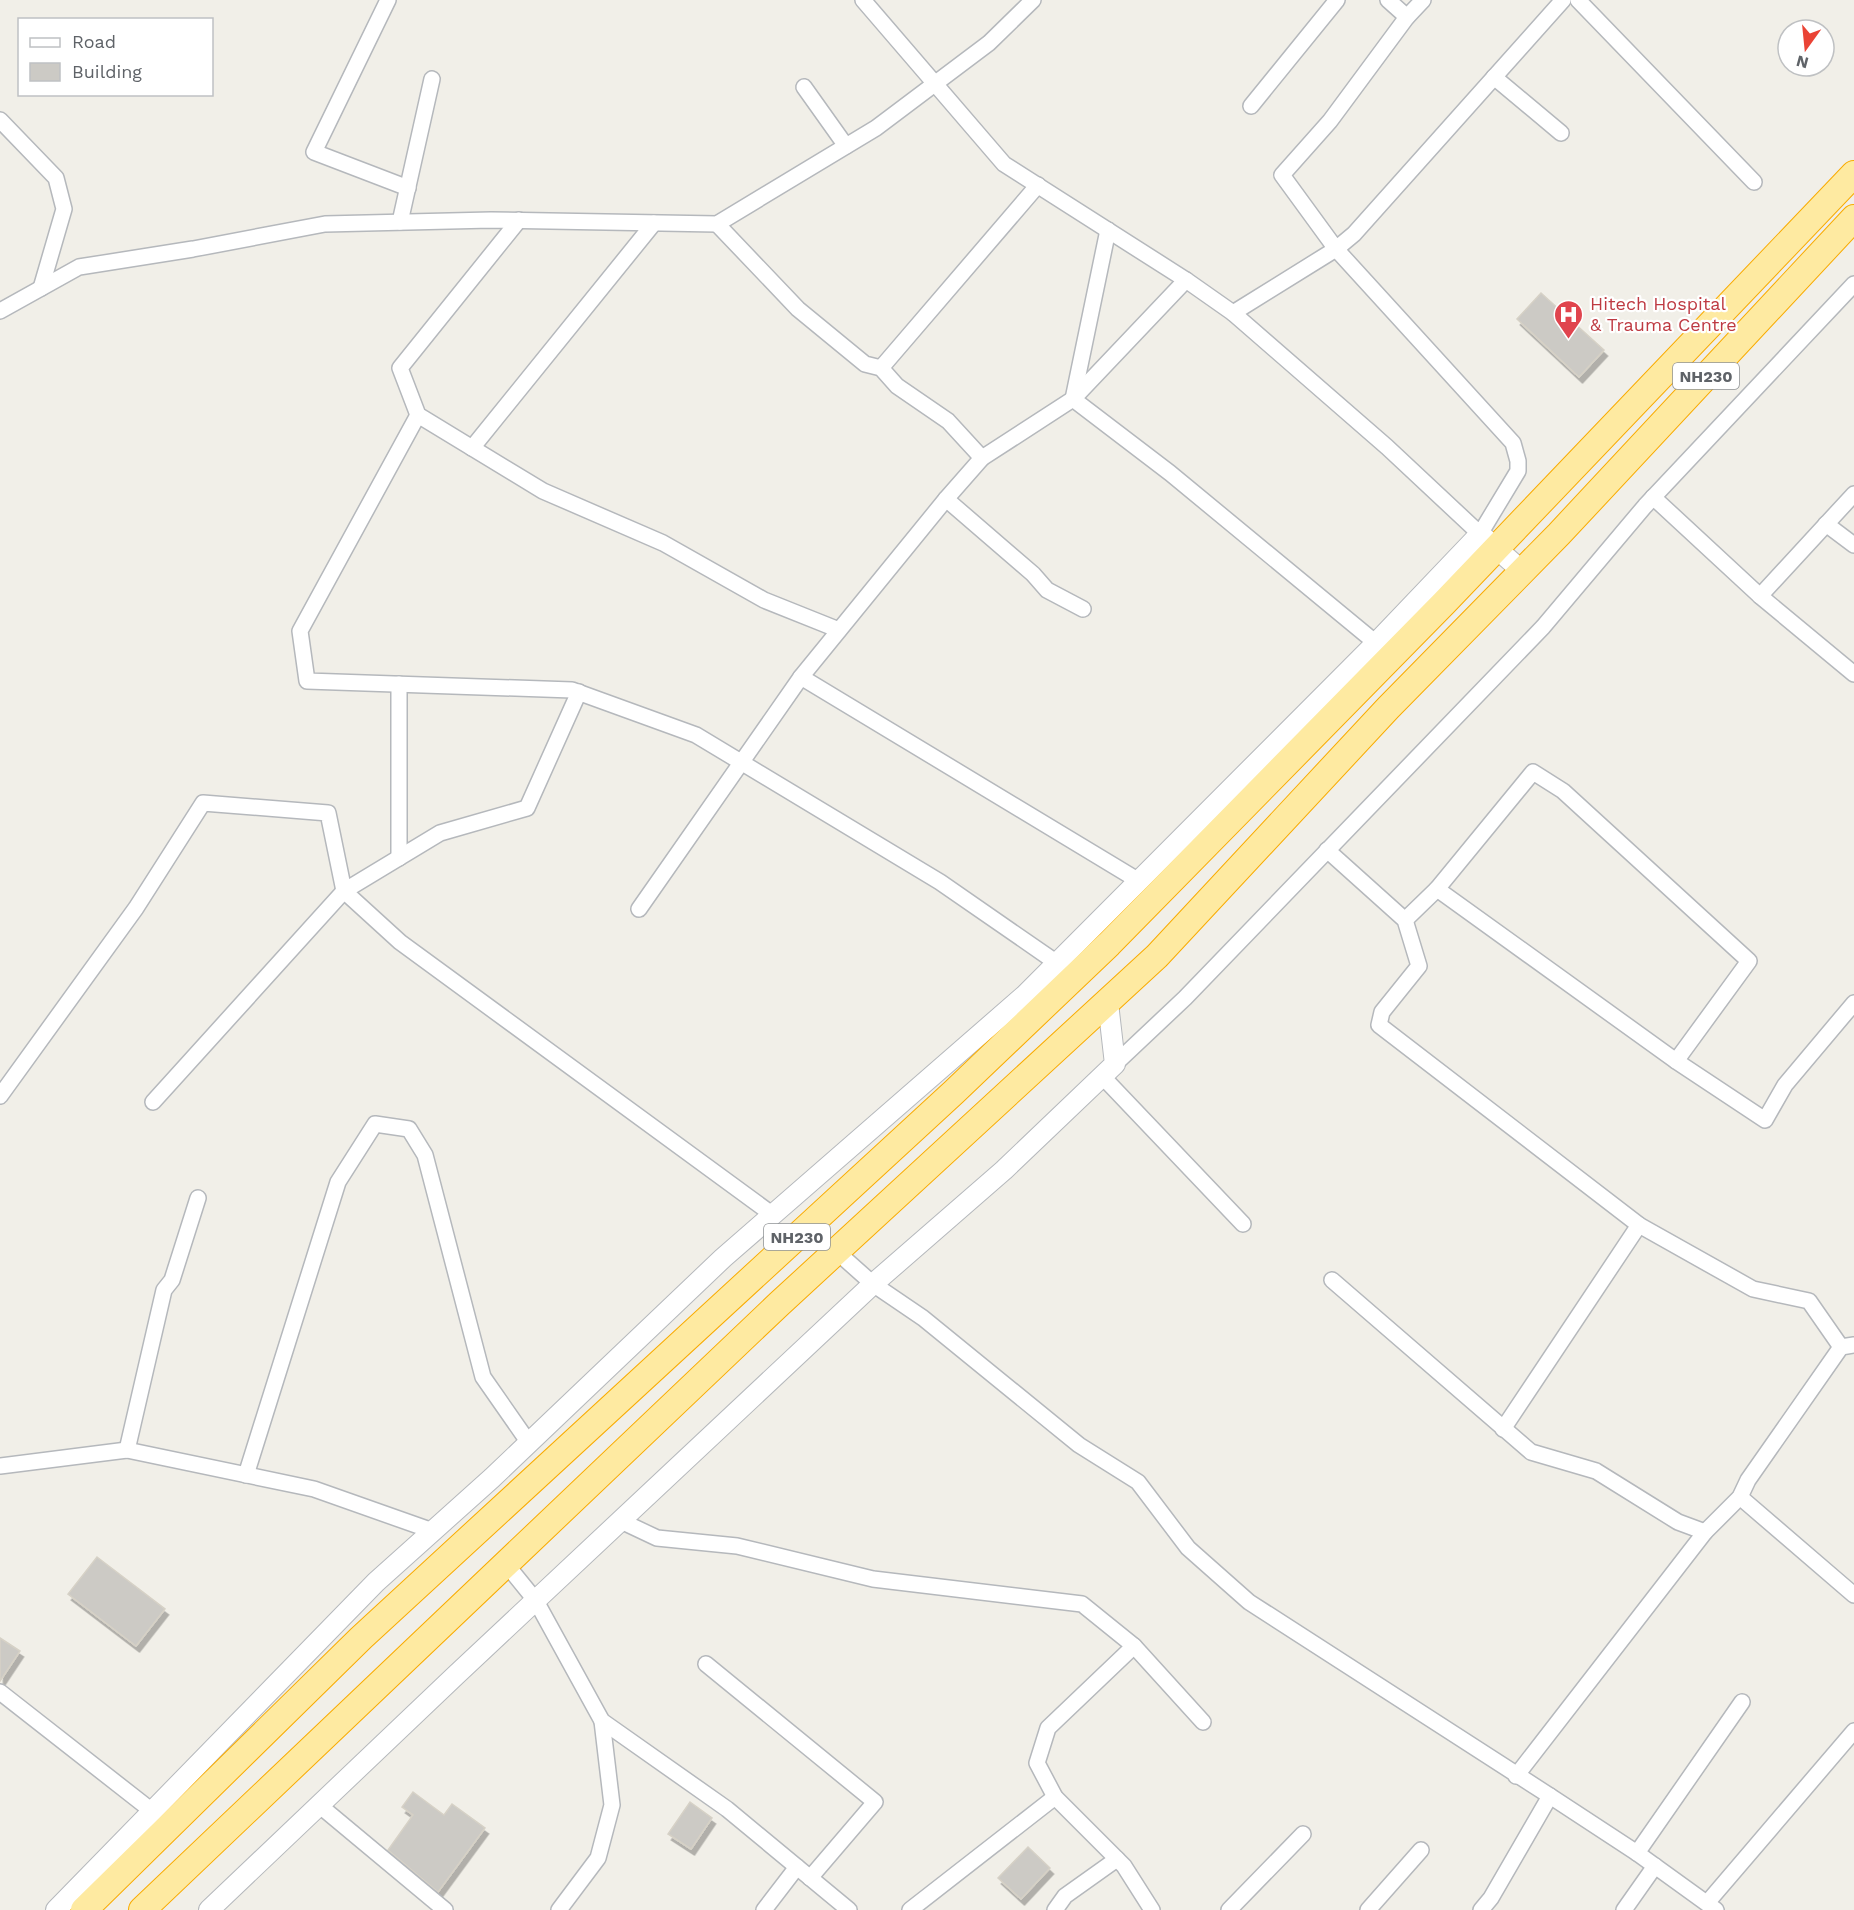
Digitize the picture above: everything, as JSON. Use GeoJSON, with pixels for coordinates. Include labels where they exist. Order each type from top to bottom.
{"type":"FeatureCollection","features":[{"type":"Feature","properties":{"kind":"highway","name":"NH230"},"geometry":{"type":"LineString","coordinates":[[84,1910],[361,1638],[954,1092],[1038,998],[1110,944],[1488,541],[1536,506],[1854,174]]}},
{"type":"Feature","properties":{"kind":"highway","name":"NH230"},"geometry":{"type":"LineString","coordinates":[[142,1910],[836,1251],[1157,956],[1388,708],[1559,534],[1854,218]]}},
{"type":"Feature","properties":{"kind":"street"},"geometry":{"type":"LineString","coordinates":[[388,0],[314,152],[408,188]]}},
{"type":"Feature","properties":{"kind":"street"},"geometry":{"type":"LineString","coordinates":[[863,0],[936,82],[1004,164],[1186,280],[1233,314],[1387,447],[1522,571]]}},
{"type":"Feature","properties":{"kind":"street"},"geometry":{"type":"LineString","coordinates":[[0,311],[79,267],[193,249],[325,224],[519,220],[717,224],[876,128],[989,43],[1033,0]]}},
{"type":"Feature","properties":{"kind":"street"},"geometry":{"type":"LineString","coordinates":[[1251,106],[1337,0]]}},
{"type":"Feature","properties":{"kind":"street"},"geometry":{"type":"LineString","coordinates":[[1388,0],[1407,17]]}},
{"type":"Feature","properties":{"kind":"street"},"geometry":{"type":"LineString","coordinates":[[57,1910],[376,1582],[492,1478],[723,1258],[1038,998],[1057,963],[1376,643],[1488,541],[1518,471],[1517,452],[1513,443],[1336,249],[1282,175],[1330,121],[1407,17],[1423,0]]}},
{"type":"Feature","properties":{"kind":"street"},"geometry":{"type":"LineString","coordinates":[[1233,314],[1336,249],[1354,234],[1563,0]]}},
{"type":"Feature","properties":{"kind":"street"},"geometry":{"type":"LineString","coordinates":[[1578,0],[1754,182]]}},
{"type":"Feature","properties":{"kind":"street"},"geometry":{"type":"LineString","coordinates":[[1494,78],[1561,133]]}},
{"type":"Feature","properties":{"kind":"street"},"geometry":{"type":"LineString","coordinates":[[400,222],[432,80]]}},
{"type":"Feature","properties":{"kind":"street"},"geometry":{"type":"LineString","coordinates":[[804,87],[846,146]]}},
{"type":"Feature","properties":{"kind":"street"},"geometry":{"type":"LineString","coordinates":[[0,120],[56,178],[64,209],[41,288]]}},
{"type":"Feature","properties":{"kind":"street"},"geometry":{"type":"LineString","coordinates":[[881,368],[1038,185]]}},
{"type":"Feature","properties":{"kind":"street"},"geometry":{"type":"LineString","coordinates":[[519,220],[400,368],[418,415],[543,491],[663,543],[764,600],[839,630]]}},
{"type":"Feature","properties":{"kind":"street"},"geometry":{"type":"LineString","coordinates":[[472,448],[654,223]]}},
{"type":"Feature","properties":{"kind":"street"},"geometry":{"type":"LineString","coordinates":[[717,224],[798,309],[865,364],[881,368],[897,386],[948,421],[982,458]]}},
{"type":"Feature","properties":{"kind":"street"},"geometry":{"type":"LineString","coordinates":[[1072,399],[1108,230]]}},
{"type":"Feature","properties":{"kind":"street"},"geometry":{"type":"LineString","coordinates":[[639,909],[801,677],[946,499],[982,458],[1072,399],[1186,280]]}},
{"type":"Feature","properties":{"kind":"street"},"geometry":{"type":"LineString","coordinates":[[209,1910],[873,1284],[1004,1170],[1185,998],[1543,627],[1653,497],[1854,284]]}},
{"type":"Feature","properties":{"kind":"street"},"geometry":{"type":"LineString","coordinates":[[1072,399],[1170,473],[1376,643]]}},
{"type":"Feature","properties":{"kind":"street"},"geometry":{"type":"LineString","coordinates":[[418,415],[300,631],[307,681],[572,690],[696,735],[940,882],[1057,963]]}},
{"type":"Feature","properties":{"kind":"street"},"geometry":{"type":"LineString","coordinates":[[1760,596],[1854,494]]}},
{"type":"Feature","properties":{"kind":"street"},"geometry":{"type":"LineString","coordinates":[[1653,497],[1760,596],[1854,674]]}},
{"type":"Feature","properties":{"kind":"street"},"geometry":{"type":"LineString","coordinates":[[946,499],[1033,574],[1047,590],[1083,609]]}},
{"type":"Feature","properties":{"kind":"street"},"geometry":{"type":"LineString","coordinates":[[1826,524],[1854,546]]}},
{"type":"Feature","properties":{"kind":"street"},"geometry":{"type":"LineString","coordinates":[[801,677],[1139,881]]}},
{"type":"Feature","properties":{"kind":"street"},"geometry":{"type":"LineString","coordinates":[[399,684],[399,858]]}},
{"type":"Feature","properties":{"kind":"street"},"geometry":{"type":"LineString","coordinates":[[153,1102],[344,891],[440,833],[527,808],[579,692]]}},
{"type":"Feature","properties":{"kind":"street"},"geometry":{"type":"LineString","coordinates":[[1405,920],[1437,889],[1533,772],[1563,791],[1749,961],[1676,1061]]}},
{"type":"Feature","properties":{"kind":"street"},"geometry":{"type":"LineString","coordinates":[[0,1096],[136,908],[203,803],[328,813],[344,891],[400,942],[773,1215]]}},
{"type":"Feature","properties":{"kind":"street"},"geometry":{"type":"LineString","coordinates":[[1327,850],[1405,920],[1419,966],[1382,1012],[1379,1025],[1639,1225],[1753,1289],[1809,1301],[1848,1346],[1748,1480],[1740,1497],[1705,1532],[1516,1776]]}},
{"type":"Feature","properties":{"kind":"street"},"geometry":{"type":"LineString","coordinates":[[1437,889],[1676,1061],[1765,1120],[1785,1085],[1854,1002]]}},
{"type":"Feature","properties":{"kind":"street"},"geometry":{"type":"LineString","coordinates":[[1108,1003],[1109,1070],[1243,1224]]}},
{"type":"Feature","properties":{"kind":"street"},"geometry":{"type":"LineString","coordinates":[[246,1475],[338,1182],[375,1124],[409,1128],[425,1155],[483,1377],[529,1443]]}},
{"type":"Feature","properties":{"kind":"street"},"geometry":{"type":"LineString","coordinates":[[127,1450],[165,1290],[172,1280],[198,1198]]}},
{"type":"Feature","properties":{"kind":"street"},"geometry":{"type":"LineString","coordinates":[[1503,1429],[1639,1225]]}},
{"type":"Feature","properties":{"kind":"street"},"geometry":{"type":"LineString","coordinates":[[836,1251],[873,1284],[923,1318],[1079,1445],[1138,1482],[1188,1548],[1249,1602],[1637,1853],[1712,1906],[1854,1731]]}},
{"type":"Feature","properties":{"kind":"street"},"geometry":{"type":"LineString","coordinates":[[1332,1280],[1531,1452],[1596,1472],[1678,1522],[1705,1532]]}},
{"type":"Feature","properties":{"kind":"street"},"geometry":{"type":"LineString","coordinates":[[0,1466],[127,1450],[314,1489],[433,1531]]}},
{"type":"Feature","properties":{"kind":"street"},"geometry":{"type":"LineString","coordinates":[[492,1478],[500,1511]]}},
{"type":"Feature","properties":{"kind":"street"},"geometry":{"type":"LineString","coordinates":[[1740,1497],[1854,1595]]}},
{"type":"Feature","properties":{"kind":"street"},"geometry":{"type":"LineString","coordinates":[[621,1521],[657,1538],[737,1546],[873,1579],[1082,1604],[1134,1646],[1203,1722]]}},
{"type":"Feature","properties":{"kind":"street"},"geometry":{"type":"LineString","coordinates":[[506,1564],[536,1601],[602,1721],[612,1805],[598,1858],[559,1910]]}},
{"type":"Feature","properties":{"kind":"street"},"geometry":{"type":"LineString","coordinates":[[1134,1646],[1048,1728],[1037,1763],[1055,1797],[1124,1866],[1152,1910]]}},
{"type":"Feature","properties":{"kind":"street"},"geometry":{"type":"LineString","coordinates":[[706,1664],[875,1802],[810,1878]]}},
{"type":"Feature","properties":{"kind":"street"},"geometry":{"type":"LineString","coordinates":[[0,1692],[152,1811]]}},
{"type":"Feature","properties":{"kind":"street"},"geometry":{"type":"LineString","coordinates":[[1637,1853],[1742,1702]]}},
{"type":"Feature","properties":{"kind":"street"},"geometry":{"type":"LineString","coordinates":[[602,1721],[727,1809],[849,1910]]}},
{"type":"Feature","properties":{"kind":"street"},"geometry":{"type":"LineString","coordinates":[[1481,1910],[1491,1898],[1550,1796]]}},
{"type":"Feature","properties":{"kind":"street"},"geometry":{"type":"LineString","coordinates":[[910,1910],[1055,1797]]}},
{"type":"Feature","properties":{"kind":"street"},"geometry":{"type":"LineString","coordinates":[[319,1805],[446,1910]]}},
{"type":"Feature","properties":{"kind":"street"},"geometry":{"type":"LineString","coordinates":[[1229,1910],[1304,1834]]}},
{"type":"Feature","properties":{"kind":"street"},"geometry":{"type":"LineString","coordinates":[[1368,1910],[1421,1850]]}},
{"type":"Feature","properties":{"kind":"street"},"geometry":{"type":"LineString","coordinates":[[1055,1910],[1065,1896],[1117,1859]]}},
{"type":"Feature","properties":{"kind":"street"},"geometry":{"type":"LineString","coordinates":[[1624,1910],[1655,1866]]}},
{"type":"Feature","properties":{"kind":"street"},"geometry":{"type":"LineString","coordinates":[[764,1910],[797,1867]]}},
{"type":"Feature","properties":{"kind":"building"},"geometry":{"type":"Polygon","coordinates":[[[1541,293],[1604,350],[1579,377],[1517,319],[1541,293]]]}},
{"type":"Feature","properties":{"kind":"building"},"geometry":{"type":"Polygon","coordinates":[[[97,1557],[165,1609],[136,1646],[68,1594],[97,1557]]]}},
{"type":"Feature","properties":{"kind":"building"},"geometry":{"type":"Polygon","coordinates":[[[0,1638],[20,1651],[0,1681],[0,1638]]]}},
{"type":"Feature","properties":{"kind":"building"},"geometry":{"type":"Polygon","coordinates":[[[413,1792],[444,1815],[452,1804],[485,1828],[438,1892],[388,1850],[413,1815],[402,1807],[413,1792]]]}},
{"type":"Feature","properties":{"kind":"building"},"geometry":{"type":"Polygon","coordinates":[[[690,1802],[712,1818],[691,1849],[668,1834],[690,1802]]]}},
{"type":"Feature","properties":{"kind":"building"},"geometry":{"type":"Polygon","coordinates":[[[1028,1847],[1050,1868],[1021,1899],[998,1878],[1028,1847]]]}},
{"type":"Feature","properties":{"kind":"place","name":"Hitech Hospital & Trauma Centre"},"geometry":{"type":"Point","coordinates":[1569,340]}}]}
